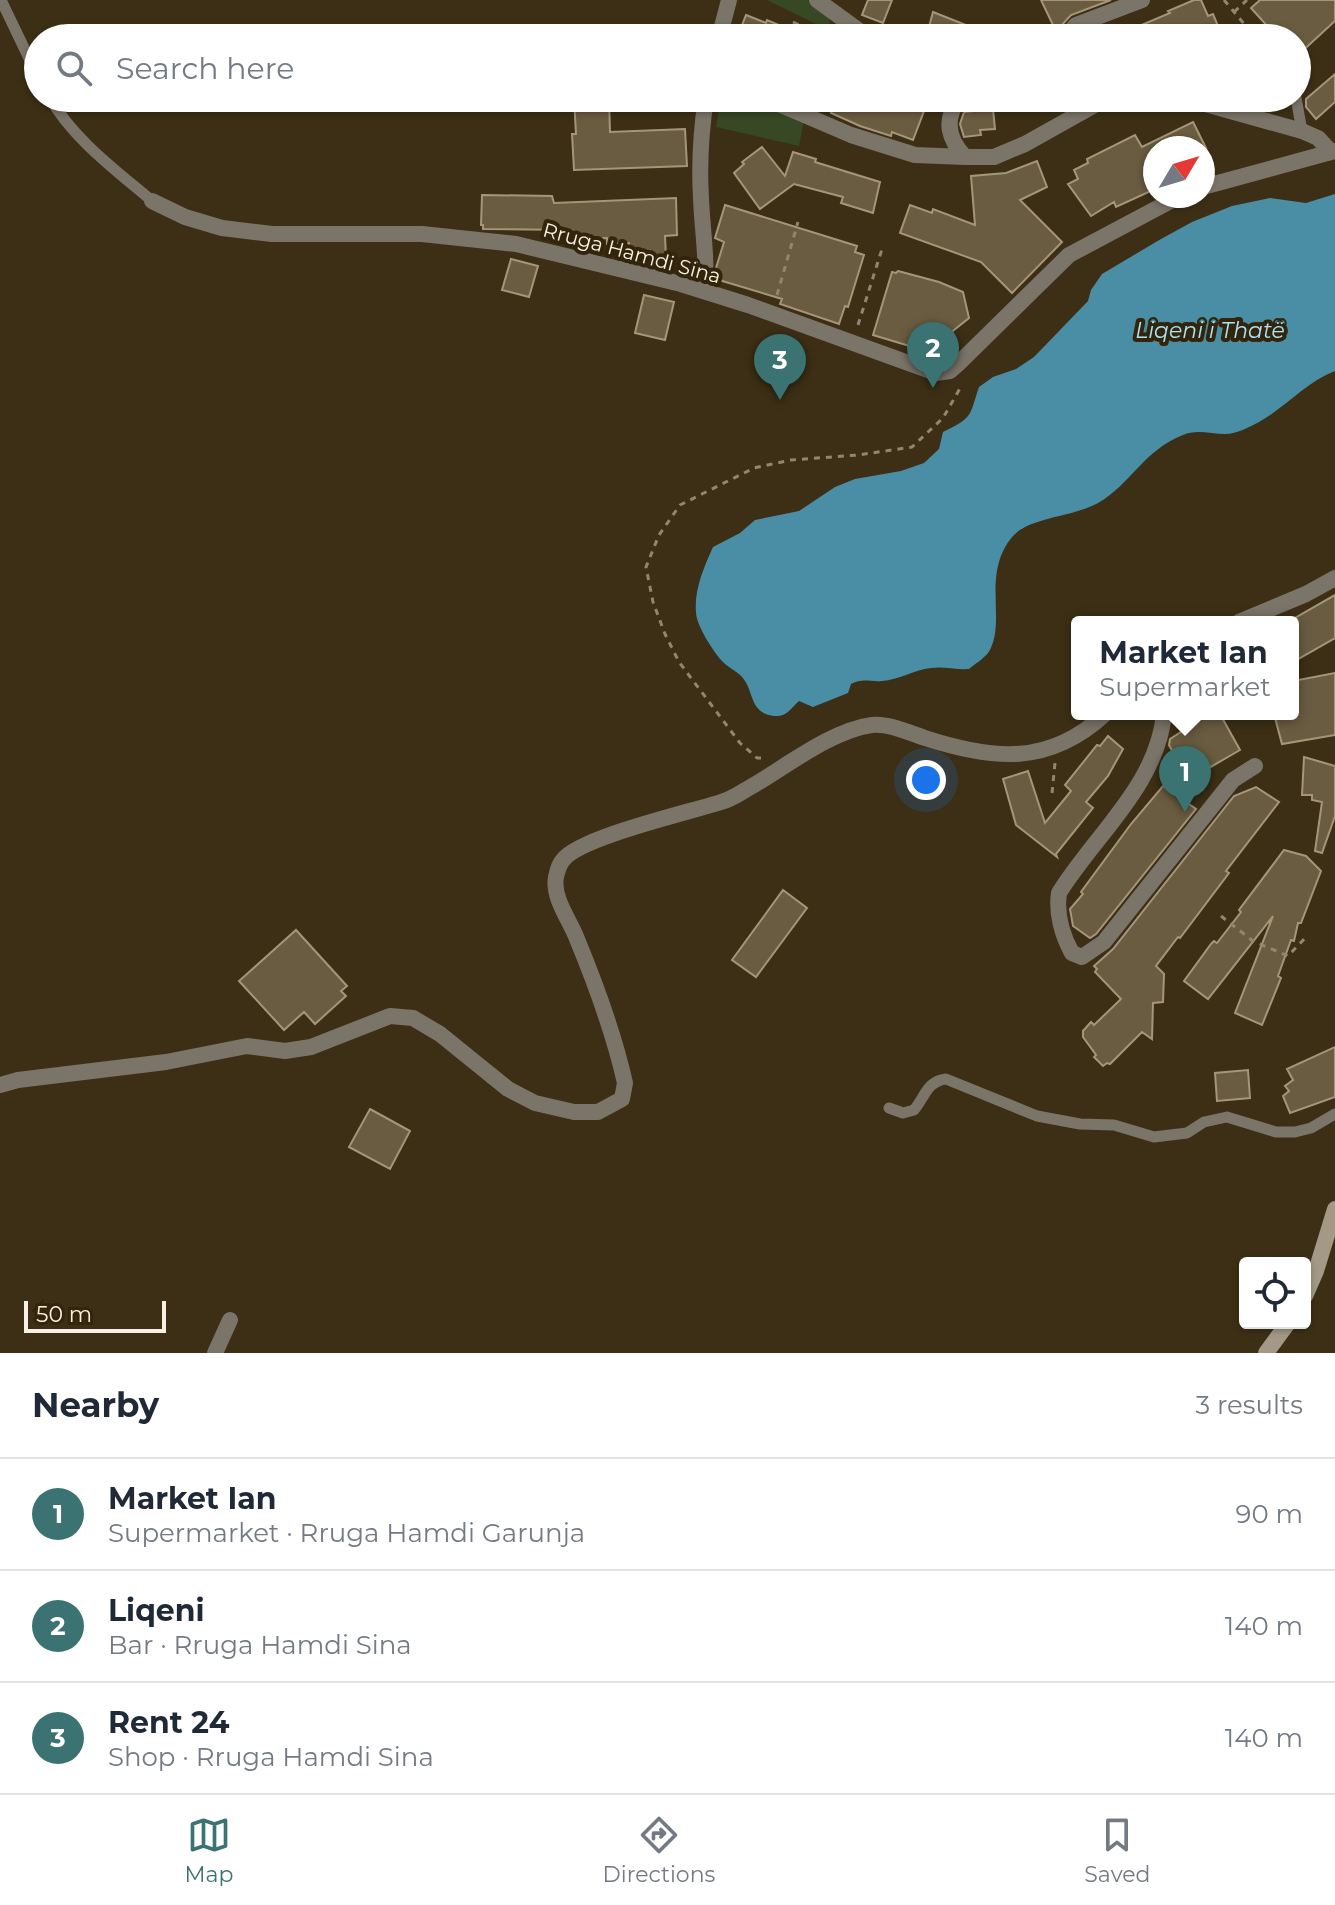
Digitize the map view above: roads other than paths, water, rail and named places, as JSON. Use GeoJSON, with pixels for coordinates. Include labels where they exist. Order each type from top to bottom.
{"type":"FeatureCollection","features":[{"type":"Feature","properties":{"kind":"street"},"geometry":{"type":"LineString","coordinates":[[723,24],[729,0]]}},
{"type":"Feature","properties":{"kind":"street"},"geometry":{"type":"LineString","coordinates":[[817,0],[849,24]]}},
{"type":"Feature","properties":{"kind":"street"},"geometry":{"type":"LineString","coordinates":[[1079,24],[1142,0]]}},
{"type":"Feature","properties":{"kind":"street"},"geometry":{"type":"LineString","coordinates":[[704,112],[700,178],[706,277],[704,291]]}},
{"type":"Feature","properties":{"kind":"street"},"geometry":{"type":"LineString","coordinates":[[798,112],[851,135],[915,155],[965,157],[994,157],[1025,144],[1082,112]]}},
{"type":"Feature","properties":{"kind":"street"},"geometry":{"type":"LineString","coordinates":[[950,112],[948,125],[954,145],[965,157]]}},
{"type":"Feature","properties":{"kind":"street"},"geometry":{"type":"LineString","coordinates":[[1234,112],[1302,131],[1318,138],[1333,152]]}},
{"type":"Feature","properties":{"kind":"street"},"geometry":{"type":"LineString","coordinates":[[1215,184],[1333,152]]}},
{"type":"Feature","properties":{"kind":"street","name":"Rruga Hamdi Sina"},"geometry":{"type":"LineString","coordinates":[[152,201],[185,217],[222,228],[272,234],[422,234],[516,244],[704,291],[936,373],[950,371],[1069,255],[1157,208]]}},
{"type":"Feature","properties":{"kind":"street"},"geometry":{"type":"LineString","coordinates":[[1253,616],[1335,578]]}},
{"type":"Feature","properties":{"kind":"street"},"geometry":{"type":"LineString","coordinates":[[0,1085],[18,1080],[166,1062],[247,1046],[285,1051],[311,1047],[390,1016],[413,1018],[440,1034],[508,1089],[535,1103],[574,1112],[598,1112],[622,1099],[625,1083],[576,937],[559,900],[555,879],[563,859],[581,847],[614,834],[725,801],[846,732],[875,725],[948,746],[1010,756],[1031,754],[1064,744],[1098,720]]}},
{"type":"Feature","properties":{"kind":"street"},"geometry":{"type":"LineString","coordinates":[[1164,720],[1163,730],[1140,782],[1059,893],[1057,904],[1060,920],[1065,941],[1072,953],[1082,957],[1104,942],[1233,780],[1255,766]]}},
{"type":"Feature","properties":{"kind":"street"},"geometry":{"type":"LineString","coordinates":[[1311,1282],[1335,1209]]}},
{"type":"Feature","properties":{"kind":"street"},"geometry":{"type":"LineString","coordinates":[[215,1353],[230,1320]]}},
{"type":"Feature","properties":{"kind":"street"},"geometry":{"type":"LineString","coordinates":[[1266,1353],[1284,1329]]}},
{"type":"Feature","properties":{"kind":"lane"},"geometry":{"type":"LineString","coordinates":[[1,0],[24,48]]}},
{"type":"Feature","properties":{"kind":"lane","name":"Rruga Hamdi Sina"},"geometry":{"type":"LineString","coordinates":[[58,112],[98,155],[152,201]]}},
{"type":"Feature","properties":{"kind":"lane"},"geometry":{"type":"LineString","coordinates":[[1299,112],[1302,131]]}},
{"type":"Feature","properties":{"kind":"lane"},"geometry":{"type":"LineString","coordinates":[[889,1108],[903,1113],[914,1110],[929,1085],[946,1079],[1037,1116],[1080,1124],[1114,1125],[1154,1137],[1187,1133],[1204,1122],[1227,1117],[1286,1134],[1311,1128],[1335,1114]]}},
{"type":"Feature","properties":{"kind":"water","name":"Liqeni i Thatë"},"geometry":{"type":"Polygon","coordinates":[[[1335,194],[1335,371],[1243,430],[1225,434],[1193,432],[1169,441],[1098,503],[1030,525],[1013,536],[998,566],[993,641],[988,653],[969,669],[940,667],[888,680],[859,681],[851,684],[848,693],[813,707],[799,701],[779,716],[763,713],[759,709],[745,681],[718,657],[697,617],[698,587],[713,547],[740,533],[755,520],[799,511],[835,487],[855,479],[901,471],[924,463],[939,449],[943,432],[969,415],[979,387],[1034,357],[1088,301],[1091,290],[1102,274],[1161,239],[1232,206],[1270,198],[1306,203],[1335,194]]]}},
{"type":"Feature","properties":{"kind":"place","name":"Liqeni"},"geometry":{"type":"Point","coordinates":[933,388]}},
{"type":"Feature","properties":{"kind":"place","name":"Rent 24"},"geometry":{"type":"Point","coordinates":[780,400]}},
{"type":"Feature","properties":{"kind":"place","name":"Market Ian"},"geometry":{"type":"Point","coordinates":[1185,812]}}]}
